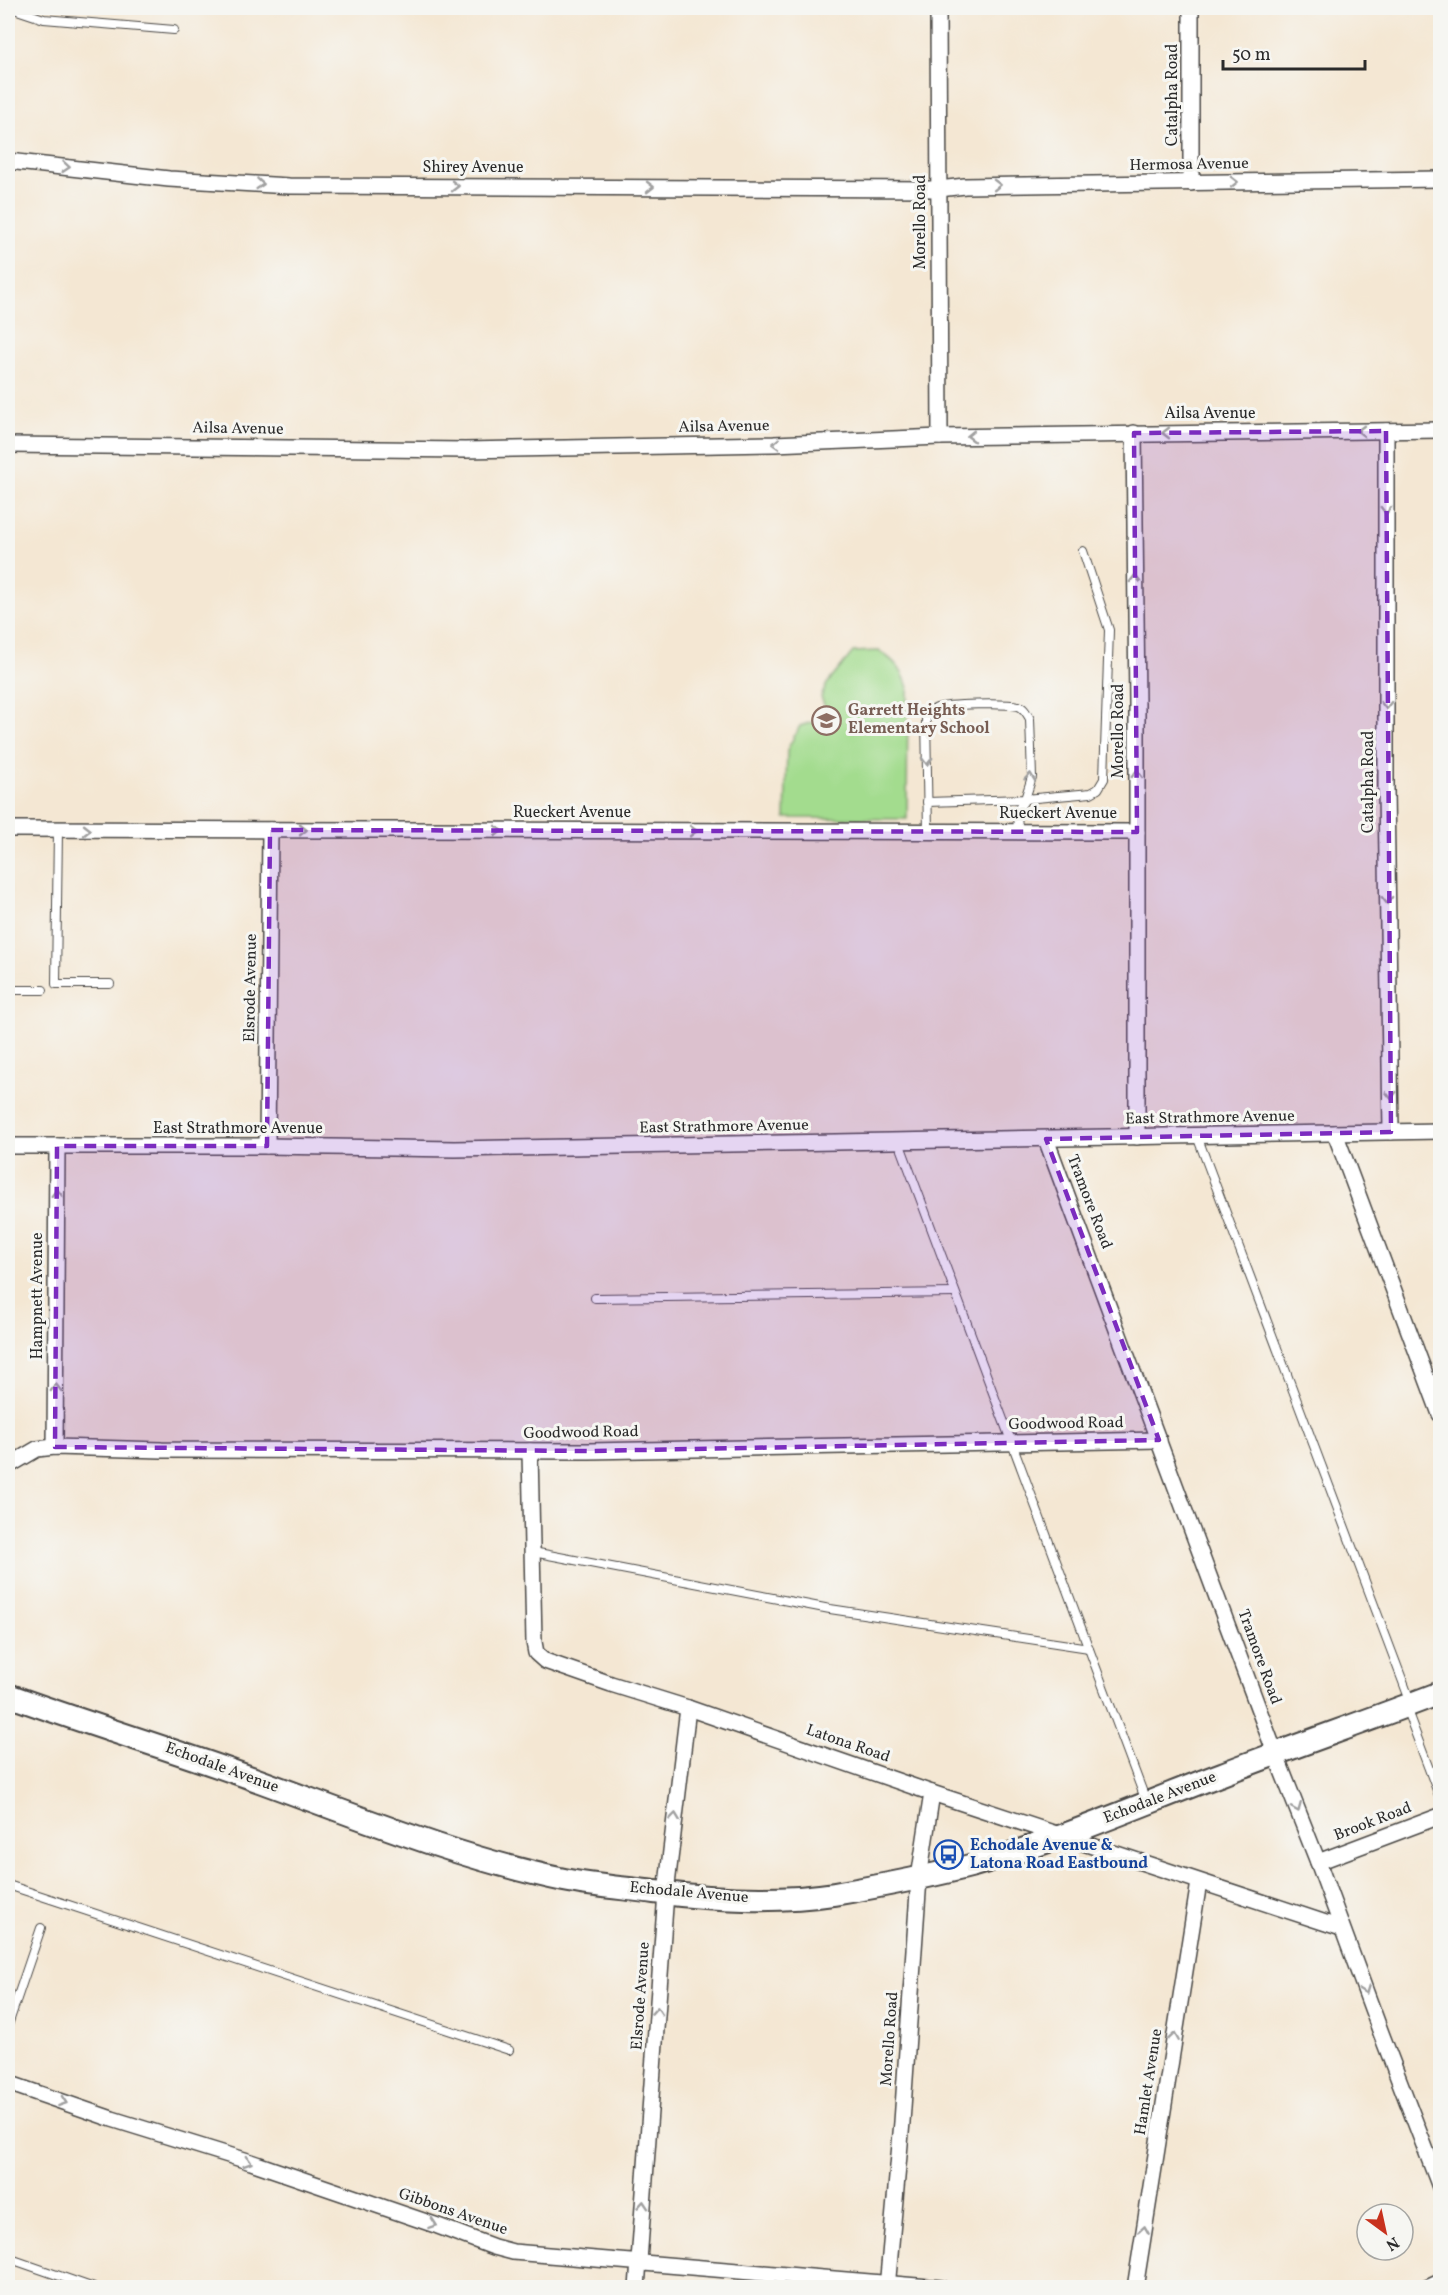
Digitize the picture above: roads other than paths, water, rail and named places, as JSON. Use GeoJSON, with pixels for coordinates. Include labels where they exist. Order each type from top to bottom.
{"type":"FeatureCollection","features":[{"type":"Feature","properties":{"kind":"main road","name":"Echodale Avenue"},"geometry":{"type":"LineString","coordinates":[[8,1695],[86,1724],[173,1750],[440,1846],[516,1869],[569,1881],[666,1893],[712,1898],[760,1899],[831,1894],[919,1878],[977,1864],[1060,1836],[1275,1753],[1440,1693]]}},
{"type":"Feature","properties":{"kind":"street","name":"Morello Road"},"geometry":{"type":"LineString","coordinates":[[938,8],[940,437]]}},
{"type":"Feature","properties":{"kind":"street","name":"Catalpha Road"},"geometry":{"type":"LineString","coordinates":[[1191,8],[1191,183]]}},
{"type":"Feature","properties":{"kind":"street","name":"Shirey Avenue"},"geometry":{"type":"LineString","coordinates":[[8,161],[169,179],[289,186],[939,189]]}},
{"type":"Feature","properties":{"kind":"street","name":"Hermosa Avenue"},"geometry":{"type":"LineString","coordinates":[[939,189],[965,186],[1440,179]]}},
{"type":"Feature","properties":{"kind":"street","name":"Ailsa Avenue"},"geometry":{"type":"LineString","coordinates":[[8,445],[465,450],[774,444],[940,437],[1134,433],[1440,430]]}},
{"type":"Feature","properties":{"kind":"street","name":"Catalpha Road"},"geometry":{"type":"LineString","coordinates":[[1386,431],[1391,1132]]}},
{"type":"Feature","properties":{"kind":"street","name":"Morello Road"},"geometry":{"type":"LineString","coordinates":[[1134,433],[1137,1137]]}},
{"type":"Feature","properties":{"kind":"street","name":"Rueckert Avenue"},"geometry":{"type":"LineString","coordinates":[[8,829],[1137,832]]}},
{"type":"Feature","properties":{"kind":"street","name":"Elsrode Avenue"},"geometry":{"type":"LineString","coordinates":[[267,1146],[270,830]]}},
{"type":"Feature","properties":{"kind":"street","name":"East Strathmore Avenue"},"geometry":{"type":"LineString","coordinates":[[8,1146],[455,1149],[1440,1131]]}},
{"type":"Feature","properties":{"kind":"street"},"geometry":{"type":"LineString","coordinates":[[1335,1133],[1440,1414]]}},
{"type":"Feature","properties":{"kind":"street","name":"Tramore Road"},"geometry":{"type":"LineString","coordinates":[[1046,1139],[1440,2187]]}},
{"type":"Feature","properties":{"kind":"street","name":"Hampnett Avenue"},"geometry":{"type":"LineString","coordinates":[[56,1447],[57,1146]]}},
{"type":"Feature","properties":{"kind":"street","name":"Goodwood Road"},"geometry":{"type":"LineString","coordinates":[[8,1466],[37,1449],[56,1447],[162,1450],[530,1451],[1159,1440]]}},
{"type":"Feature","properties":{"kind":"street","name":"Latona Road"},"geometry":{"type":"LineString","coordinates":[[530,1451],[534,1642],[536,1653],[545,1661],[1060,1836],[1341,1928]]}},
{"type":"Feature","properties":{"kind":"street","name":"Elsrode Avenue"},"geometry":{"type":"LineString","coordinates":[[637,2288],[666,1893],[688,1708]]}},
{"type":"Feature","properties":{"kind":"street","name":"Morello Road"},"geometry":{"type":"LineString","coordinates":[[887,2285],[902,2121],[919,1878],[932,1793]]}},
{"type":"Feature","properties":{"kind":"street","name":"Brook Road"},"geometry":{"type":"LineString","coordinates":[[1318,1862],[1440,1816]]}},
{"type":"Feature","properties":{"kind":"street","name":"Hamlet Avenue"},"geometry":{"type":"LineString","coordinates":[[1135,2288],[1199,1882]]}},
{"type":"Feature","properties":{"kind":"street","name":"Gibbons Avenue"},"geometry":{"type":"LineString","coordinates":[[8,2083],[513,2252],[538,2252],[639,2264],[941,2288]]}},
{"type":"Feature","properties":{"kind":"street"},"geometry":{"type":"LineString","coordinates":[[1427,2288],[1440,2282]]}},
{"type":"Feature","properties":{"kind":"lane"},"geometry":{"type":"LineString","coordinates":[[11,8],[44,19],[174,30]]}},
{"type":"Feature","properties":{"kind":"lane"},"geometry":{"type":"LineString","coordinates":[[927,802],[1025,799],[1091,793],[1098,789],[1104,779],[1109,630],[1083,551]]}},
{"type":"Feature","properties":{"kind":"lane"},"geometry":{"type":"LineString","coordinates":[[928,832],[926,717],[931,710],[940,706],[979,705],[1019,706],[1026,711],[1030,719],[1032,777],[1025,799],[1017,811],[1017,832]]}},
{"type":"Feature","properties":{"kind":"lane"},"geometry":{"type":"LineString","coordinates":[[58,830],[56,984],[110,984]]}},
{"type":"Feature","properties":{"kind":"lane"},"geometry":{"type":"LineString","coordinates":[[8,990],[43,990]]}},
{"type":"Feature","properties":{"kind":"lane"},"geometry":{"type":"LineString","coordinates":[[1197,1136],[1408,1705],[1440,1798]]}},
{"type":"Feature","properties":{"kind":"lane"},"geometry":{"type":"LineString","coordinates":[[899,1142],[1147,1803]]}},
{"type":"Feature","properties":{"kind":"lane"},"geometry":{"type":"LineString","coordinates":[[595,1298],[955,1293]]}},
{"type":"Feature","properties":{"kind":"lane"},"geometry":{"type":"LineString","coordinates":[[533,1552],[830,1609],[1089,1648]]}},
{"type":"Feature","properties":{"kind":"lane"},"geometry":{"type":"LineString","coordinates":[[8,1885],[509,2050]]}},
{"type":"Feature","properties":{"kind":"lane"},"geometry":{"type":"LineString","coordinates":[[8,2025],[41,1928]]}},
{"type":"Feature","properties":{"kind":"lane"},"geometry":{"type":"LineString","coordinates":[[8,2258],[94,2288]]}},
{"type":"Feature","properties":{"kind":"lane"},"geometry":{"type":"LineString","coordinates":[[62,2288],[64,2277]]}},
{"type":"Feature","properties":{"kind":"place","name":"Garrett Heights Elementary School"},"geometry":{"type":"Point","coordinates":[827,720]}},
{"type":"Feature","properties":{"kind":"place","name":"Echodale Avenue & Latona Road Eastbound"},"geometry":{"type":"Point","coordinates":[949,1855]}}]}
